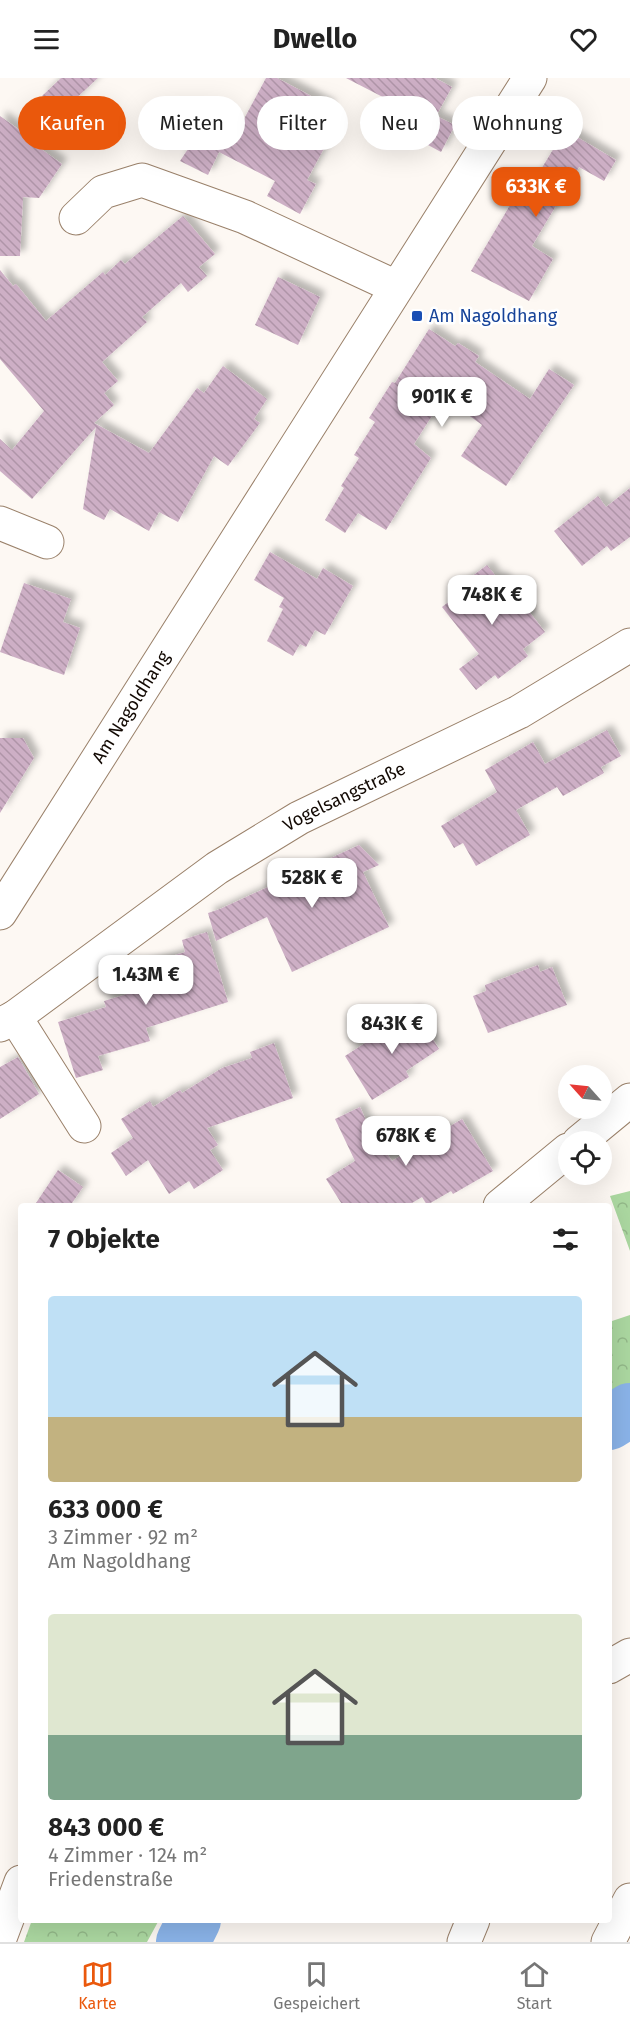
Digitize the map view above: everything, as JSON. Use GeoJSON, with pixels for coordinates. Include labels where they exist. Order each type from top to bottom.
{"type":"FeatureCollection","features":[{"type":"Feature","properties":{"kind":"street","name":"Am Nagoldhang"},"geometry":{"type":"LineString","coordinates":[[0,914],[530,78]]}},
{"type":"Feature","properties":{"kind":"street"},"geometry":{"type":"LineString","coordinates":[[76,218],[103,192],[142,180],[245,217],[396,287]]}},
{"type":"Feature","properties":{"kind":"street"},"geometry":{"type":"LineString","coordinates":[[0,524],[47,542]]}},
{"type":"Feature","properties":{"kind":"street","name":"Vogelsangstraße"},"geometry":{"type":"LineString","coordinates":[[84,1126],[8,1021],[217,868],[299,818],[519,712],[630,645]]}},
{"type":"Feature","properties":{"kind":"street"},"geometry":{"type":"LineString","coordinates":[[592,1131],[630,1100]]}},
{"type":"Feature","properties":{"kind":"street"},"geometry":{"type":"LineString","coordinates":[[504,1203],[558,1158]]}},
{"type":"Feature","properties":{"kind":"street"},"geometry":{"type":"LineString","coordinates":[[612,1665],[630,1655]]}},
{"type":"Feature","properties":{"kind":"street"},"geometry":{"type":"LineString","coordinates":[[0,1938],[18,1890]]}},
{"type":"Feature","properties":{"kind":"street"},"geometry":{"type":"LineString","coordinates":[[608,1942],[630,1900]]}},
{"type":"Feature","properties":{"kind":"street"},"geometry":{"type":"LineString","coordinates":[[464,1942],[471,1923]]}},
{"type":"Feature","properties":{"kind":"green space"},"geometry":{"type":"Polygon","coordinates":[[[630,1191],[630,1251],[610,1196],[630,1191]]]}},
{"type":"Feature","properties":{"kind":"green space"},"geometry":{"type":"Polygon","coordinates":[[[630,1315],[630,1383],[612,1394],[612,1321],[630,1315]]]}},
{"type":"Feature","properties":{"kind":"green space"},"geometry":{"type":"Polygon","coordinates":[[[31,1923],[157,1923],[147,1942],[24,1942],[31,1923]]]}},
{"type":"Feature","properties":{"kind":"building"},"geometry":{"type":"Polygon","coordinates":[[[61,78],[98,78],[78,96],[42,96],[61,78]]]}},
{"type":"Feature","properties":{"kind":"building"},"geometry":{"type":"Polygon","coordinates":[[[266,78],[277,78],[311,96],[257,96],[257,150],[323,150],[307,180],[316,184],[300,214],[267,196],[275,181],[219,152],[208,175],[180,161],[187,150],[245,150],[245,117],[266,78]]]}},
{"type":"Feature","properties":{"kind":"building"},"geometry":{"type":"Polygon","coordinates":[[[346,78],[435,78],[452,87],[440,109],[440,96],[381,96],[346,78]]]}},
{"type":"Feature","properties":{"kind":"building"},"geometry":{"type":"Polygon","coordinates":[[[0,116],[18,129],[18,150],[43,150],[62,164],[39,198],[23,197],[20,256],[0,256],[0,116]]]}},
{"type":"Feature","properties":{"kind":"building"},"geometry":{"type":"Polygon","coordinates":[[[440,118],[452,124],[452,131],[441,152],[437,150],[440,150],[440,118]]]}},
{"type":"Feature","properties":{"kind":"building"},"geometry":{"type":"Polygon","coordinates":[[[583,141],[616,160],[604,181],[579,167],[532,246],[553,259],[529,301],[471,271],[525,180],[532,184],[553,150],[583,150],[583,141]]]}},
{"type":"Feature","properties":{"kind":"building"},"geometry":{"type":"Polygon","coordinates":[[[183,216],[215,254],[199,267],[207,276],[188,292],[181,283],[142,317],[147,322],[102,362],[118,381],[104,393],[114,405],[94,423],[149,453],[197,388],[204,393],[223,366],[267,399],[254,419],[260,423],[228,466],[214,456],[178,522],[159,512],[149,531],[110,509],[104,520],[83,509],[96,427],[32,499],[0,471],[0,439],[12,450],[44,411],[0,359],[0,270],[13,286],[16,284],[46,321],[103,272],[105,275],[121,260],[125,264],[183,216]]]}},
{"type":"Feature","properties":{"kind":"building"},"geometry":{"type":"Polygon","coordinates":[[[278,277],[320,297],[298,345],[255,325],[278,277]]]}},
{"type":"Feature","properties":{"kind":"building"},"geometry":{"type":"Polygon","coordinates":[[[429,329],[455,346],[458,343],[479,356],[475,362],[530,399],[549,369],[574,385],[506,486],[461,456],[482,425],[444,397],[414,444],[431,458],[386,530],[358,513],[345,533],[325,520],[344,488],[341,486],[359,458],[354,455],[375,422],[369,418],[392,382],[395,383],[429,329]]]}},
{"type":"Feature","properties":{"kind":"building"},"geometry":{"type":"Polygon","coordinates":[[[630,488],[630,537],[611,551],[607,546],[582,566],[554,531],[598,496],[606,507],[630,488]]]}},
{"type":"Feature","properties":{"kind":"building"},"geometry":{"type":"Polygon","coordinates":[[[270,552],[317,579],[323,568],[353,586],[325,635],[315,630],[306,647],[300,644],[293,656],[267,641],[283,609],[279,607],[284,598],[254,580],[270,552]]]}},
{"type":"Feature","properties":{"kind":"building"},"geometry":{"type":"Polygon","coordinates":[[[487,565],[498,579],[501,576],[545,632],[523,649],[528,656],[498,679],[495,675],[476,690],[459,669],[479,654],[442,607],[455,597],[451,592],[487,565]]]}},
{"type":"Feature","properties":{"kind":"building"},"geometry":{"type":"Polygon","coordinates":[[[24,583],[71,599],[63,622],[80,628],[64,675],[0,652],[24,583]]]}},
{"type":"Feature","properties":{"kind":"building"},"geometry":{"type":"Polygon","coordinates":[[[607,730],[621,756],[601,767],[604,773],[563,796],[557,787],[516,810],[530,835],[476,866],[463,843],[454,848],[441,826],[497,792],[485,770],[533,742],[545,764],[607,730]]]}},
{"type":"Feature","properties":{"kind":"building"},"geometry":{"type":"Polygon","coordinates":[[[0,738],[23,738],[34,758],[0,813],[0,738]]]}},
{"type":"Feature","properties":{"kind":"building"},"geometry":{"type":"Polygon","coordinates":[[[359,845],[379,865],[363,872],[389,927],[292,972],[267,917],[216,941],[208,913],[359,845]]]}},
{"type":"Feature","properties":{"kind":"building"},"geometry":{"type":"Polygon","coordinates":[[[207,932],[228,1002],[146,1028],[150,1041],[98,1056],[103,1070],[76,1078],[58,1022],[106,1007],[104,1001],[150,987],[143,965],[185,952],[182,940],[207,932]]]}},
{"type":"Feature","properties":{"kind":"building"},"geometry":{"type":"Polygon","coordinates":[[[538,965],[540,972],[552,967],[567,1005],[488,1033],[473,996],[486,991],[485,985],[538,965]]]}},
{"type":"Feature","properties":{"kind":"building"},"geometry":{"type":"Polygon","coordinates":[[[415,1011],[439,1049],[406,1071],[409,1077],[372,1100],[345,1056],[415,1011]]]}},
{"type":"Feature","properties":{"kind":"building"},"geometry":{"type":"Polygon","coordinates":[[[274,1043],[293,1098],[207,1128],[218,1145],[210,1150],[223,1170],[194,1189],[189,1181],[169,1194],[148,1160],[126,1176],[111,1153],[133,1138],[121,1119],[150,1101],[153,1107],[180,1090],[182,1093],[222,1068],[252,1058],[250,1052],[274,1043]]]}},
{"type":"Feature","properties":{"kind":"building"},"geometry":{"type":"Polygon","coordinates":[[[18,1057],[39,1094],[0,1119],[0,1067],[18,1057]]]}},
{"type":"Feature","properties":{"kind":"building"},"geometry":{"type":"Polygon","coordinates":[[[360,1107],[381,1154],[385,1151],[392,1161],[462,1119],[493,1171],[453,1194],[451,1191],[430,1203],[426,1203],[422,1197],[412,1203],[341,1203],[326,1179],[355,1161],[335,1119],[360,1107]]]}},
{"type":"Feature","properties":{"kind":"building"},"geometry":{"type":"Polygon","coordinates":[[[58,1170],[83,1187],[72,1203],[36,1203],[58,1170]]]}},
{"type":"Feature","properties":{"kind":"waterway"},"geometry":{"type":"LineString","coordinates":[[612,1421],[630,1410]]}},
{"type":"Feature","properties":{"kind":"waterway"},"geometry":{"type":"LineString","coordinates":[[183,1942],[192,1923]]}},
{"type":"Feature","properties":{"kind":"place","name":"Am Nagoldhang"},"geometry":{"type":"Point","coordinates":[417,316]}}]}
